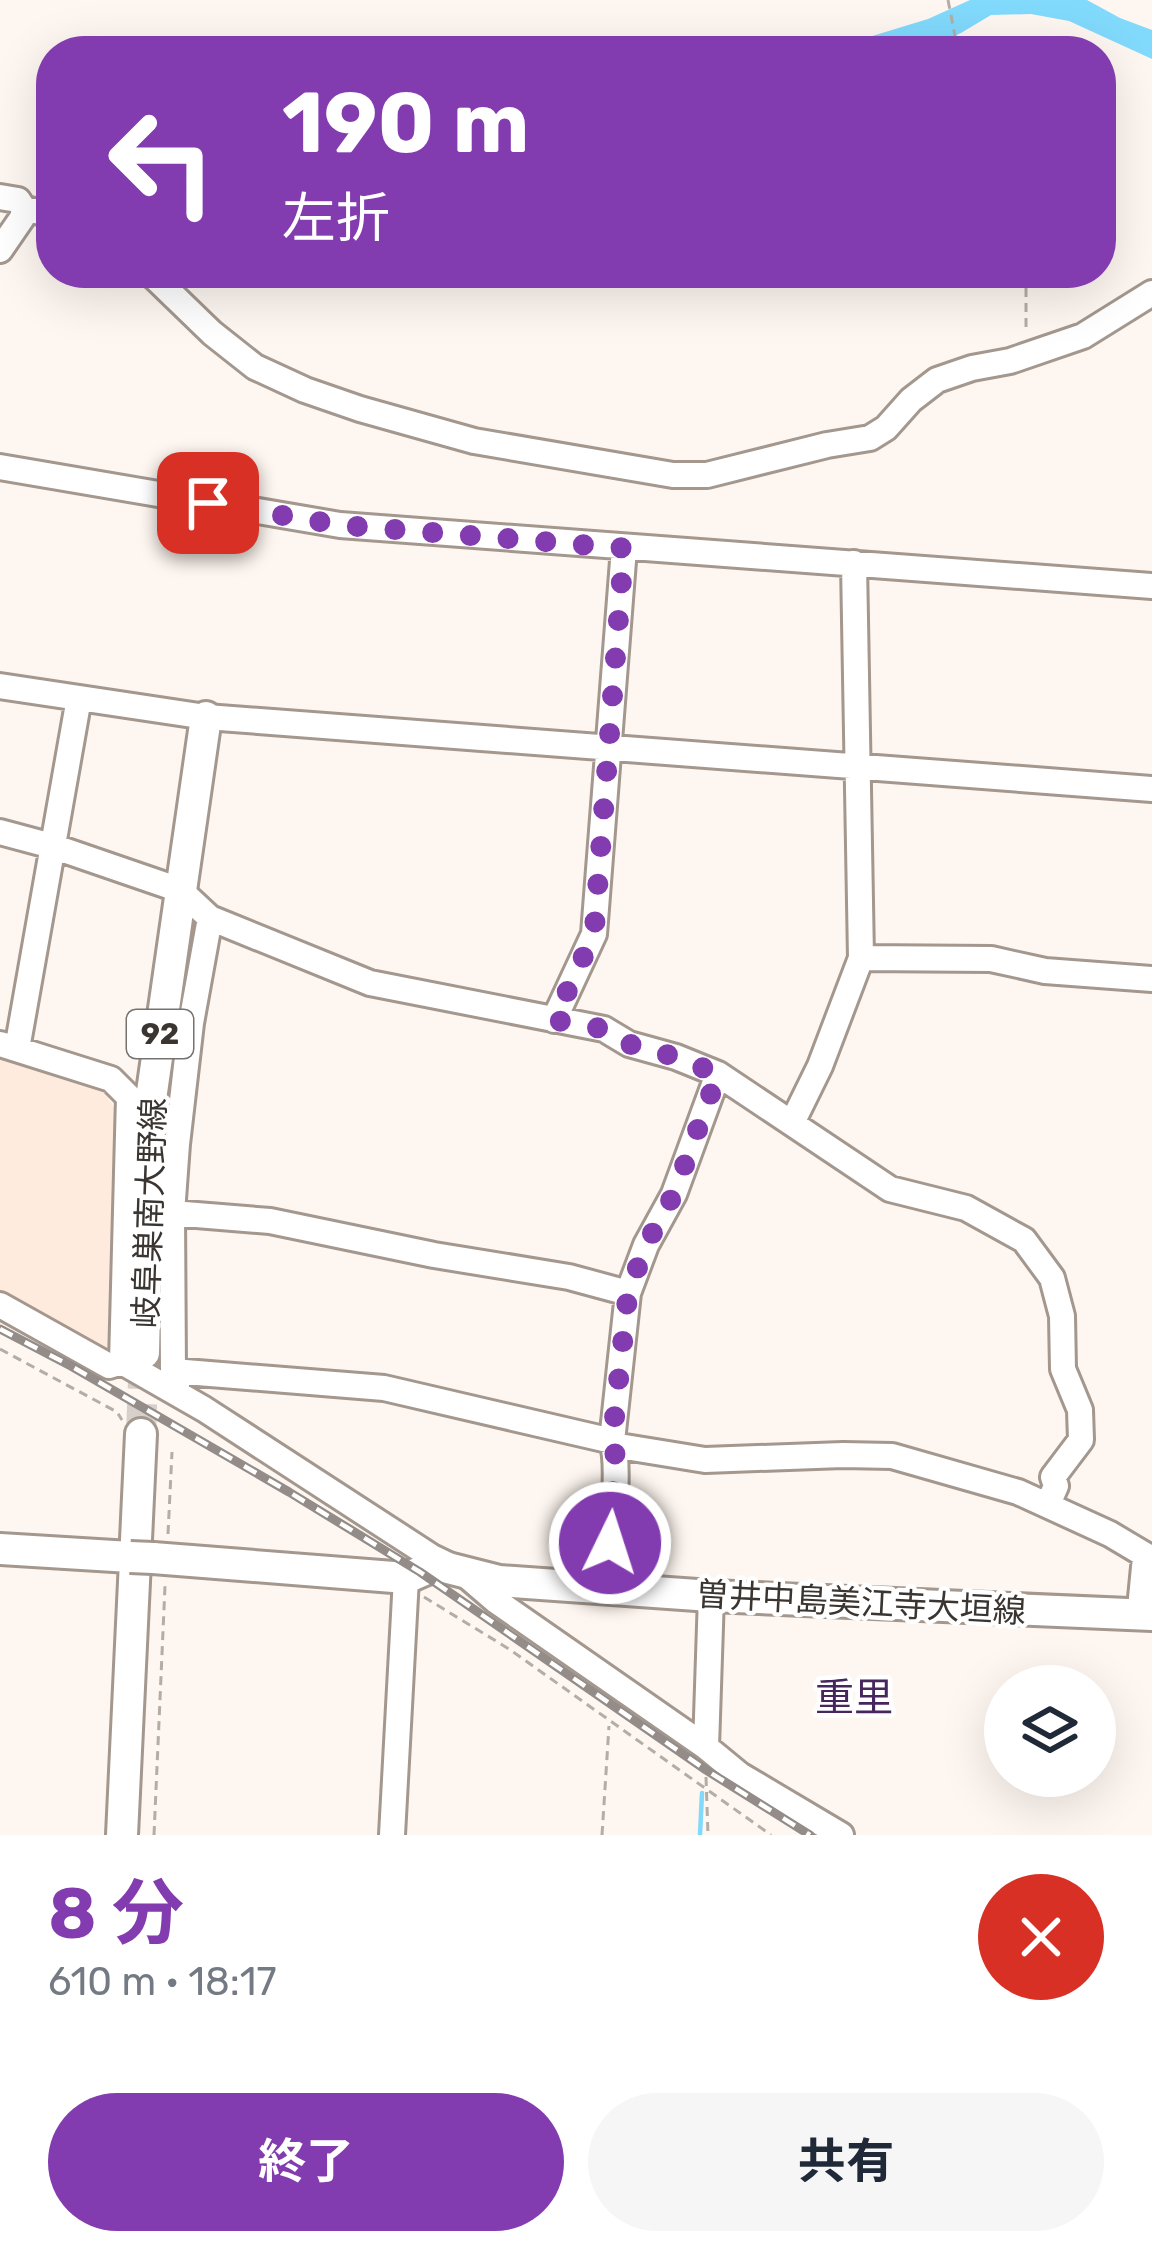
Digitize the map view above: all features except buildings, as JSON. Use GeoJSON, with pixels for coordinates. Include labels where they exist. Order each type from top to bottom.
{"type":"FeatureCollection","features":[{"type":"Feature","properties":{"kind":"main road","name":"岐阜巣南大野線"},"geometry":{"type":"LineString","coordinates":[[133,1358],[150,1106],[206,717]]}},
{"type":"Feature","properties":{"kind":"main road"},"geometry":{"type":"LineString","coordinates":[[122,1835],[141,1434]]}},
{"type":"Feature","properties":{"kind":"main road","name":"曽井中島美江寺大垣線"},"geometry":{"type":"LineString","coordinates":[[0,1549],[150,1558],[406,1584],[436,1565],[499,1581],[711,1596],[1149,1615]]}},
{"type":"Feature","properties":{"kind":"street"},"geometry":{"type":"LineString","coordinates":[[0,197],[18,200],[24,209],[36,211]]}},
{"type":"Feature","properties":{"kind":"street"},"geometry":{"type":"LineString","coordinates":[[0,250],[24,209]]}},
{"type":"Feature","properties":{"kind":"street"},"geometry":{"type":"LineString","coordinates":[[166,288],[255,367],[305,390],[474,441],[673,475],[707,475],[870,438],[937,380],[1082,336],[1152,293]]}},
{"type":"Feature","properties":{"kind":"street"},"geometry":{"type":"LineString","coordinates":[[0,467],[340,525],[1152,586]]}},
{"type":"Feature","properties":{"kind":"street"},"geometry":{"type":"LineString","coordinates":[[554,1020],[594,934],[624,548]]}},
{"type":"Feature","properties":{"kind":"street"},"geometry":{"type":"LineString","coordinates":[[793,1121],[820,1066],[861,958],[854,563]]}},
{"type":"Feature","properties":{"kind":"street"},"geometry":{"type":"LineString","coordinates":[[0,686],[206,717],[1152,789]]}},
{"type":"Feature","properties":{"kind":"street"},"geometry":{"type":"LineString","coordinates":[[79,698],[8,1047],[111,1079],[128,1097],[133,1358]]}},
{"type":"Feature","properties":{"kind":"street"},"geometry":{"type":"LineString","coordinates":[[0,832],[180,890],[210,918],[370,983],[604,1029],[629,1044],[676,1057],[718,1074],[890,1189],[966,1208],[1024,1240],[1052,1278],[1062,1316],[1064,1369],[1080,1410],[1081,1440],[1052,1477],[1056,1486],[1048,1504]]}},
{"type":"Feature","properties":{"kind":"street"},"geometry":{"type":"LineString","coordinates":[[176,1382],[172,1213],[191,1023],[210,918]]}},
{"type":"Feature","properties":{"kind":"street"},"geometry":{"type":"LineString","coordinates":[[861,958],[991,958],[1045,971],[1152,979]]}},
{"type":"Feature","properties":{"kind":"street"},"geometry":{"type":"LineString","coordinates":[[606,1588],[614,1499],[612,1441],[628,1293],[646,1245],[674,1194],[718,1074]]}},
{"type":"Feature","properties":{"kind":"street"},"geometry":{"type":"LineString","coordinates":[[172,1213],[270,1221],[569,1277],[628,1293]]}},
{"type":"Feature","properties":{"kind":"street"},"geometry":{"type":"LineString","coordinates":[[0,1305],[110,1366],[133,1358],[176,1382],[432,1557],[461,1570],[496,1601],[740,1775],[841,1835]]}},
{"type":"Feature","properties":{"kind":"street"},"geometry":{"type":"LineString","coordinates":[[176,1382],[384,1388],[619,1446],[704,1460],[892,1456],[1048,1504],[1149,1558],[1141,1598],[1149,1615]]}},
{"type":"Feature","properties":{"kind":"street"},"geometry":{"type":"LineString","coordinates":[[392,1835],[406,1584]]}},
{"type":"Feature","properties":{"kind":"street"},"geometry":{"type":"LineString","coordinates":[[706,1747],[711,1596]]}},
{"type":"Feature","properties":{"kind":"path"},"geometry":{"type":"LineString","coordinates":[[948,2],[956,36]]}},
{"type":"Feature","properties":{"kind":"path"},"geometry":{"type":"LineString","coordinates":[[1026,288],[1026,333]]}},
{"type":"Feature","properties":{"kind":"path"},"geometry":{"type":"LineString","coordinates":[[154,1835],[150,1558],[172,1452]]}},
{"type":"Feature","properties":{"kind":"path"},"geometry":{"type":"LineString","coordinates":[[406,1584],[509,1649],[771,1835]]}},
{"type":"Feature","properties":{"kind":"path"},"geometry":{"type":"LineString","coordinates":[[602,1835],[609,1726]]}},
{"type":"Feature","properties":{"kind":"path"},"geometry":{"type":"LineString","coordinates":[[705,1789],[708,1835]]}},
{"type":"Feature","properties":{"kind":"shaded area"},"geometry":{"type":"Polygon","coordinates":[[[0,1056],[100,1085],[118,1114],[112,1353],[0,1297],[0,1056]]]}},
{"type":"Feature","properties":{"kind":"water"},"geometry":{"type":"Polygon","coordinates":[[[970,0],[1087,0],[1152,30],[1152,59],[1116,43],[1116,36],[1031,14],[991,15],[955,36],[872,36],[970,0]]]}},
{"type":"Feature","properties":{"kind":"waterway"},"geometry":{"type":"LineString","coordinates":[[700,1835],[702,1793]]}},
{"type":"Feature","properties":{"kind":"tunnel"},"geometry":{"type":"LineString","coordinates":[[141,1434],[144,1353]]}},
{"type":"Feature","properties":{"kind":"railway"},"geometry":{"type":"LineString","coordinates":[[0,1329],[289,1492],[420,1572],[706,1770],[810,1835]]}},
{"type":"Feature","properties":{"kind":"district","name":"重里"},"geometry":{"type":"Point","coordinates":[854,1697]}},
{"type":"Feature","properties":{"kind":"route"},"geometry":{"type":"LineString","coordinates":[[208,503],[340,525],[624,548],[594,934],[554,1020],[604,1029],[629,1044],[718,1074],[674,1194],[646,1245],[628,1293],[612,1441],[610,1543]]}}]}
